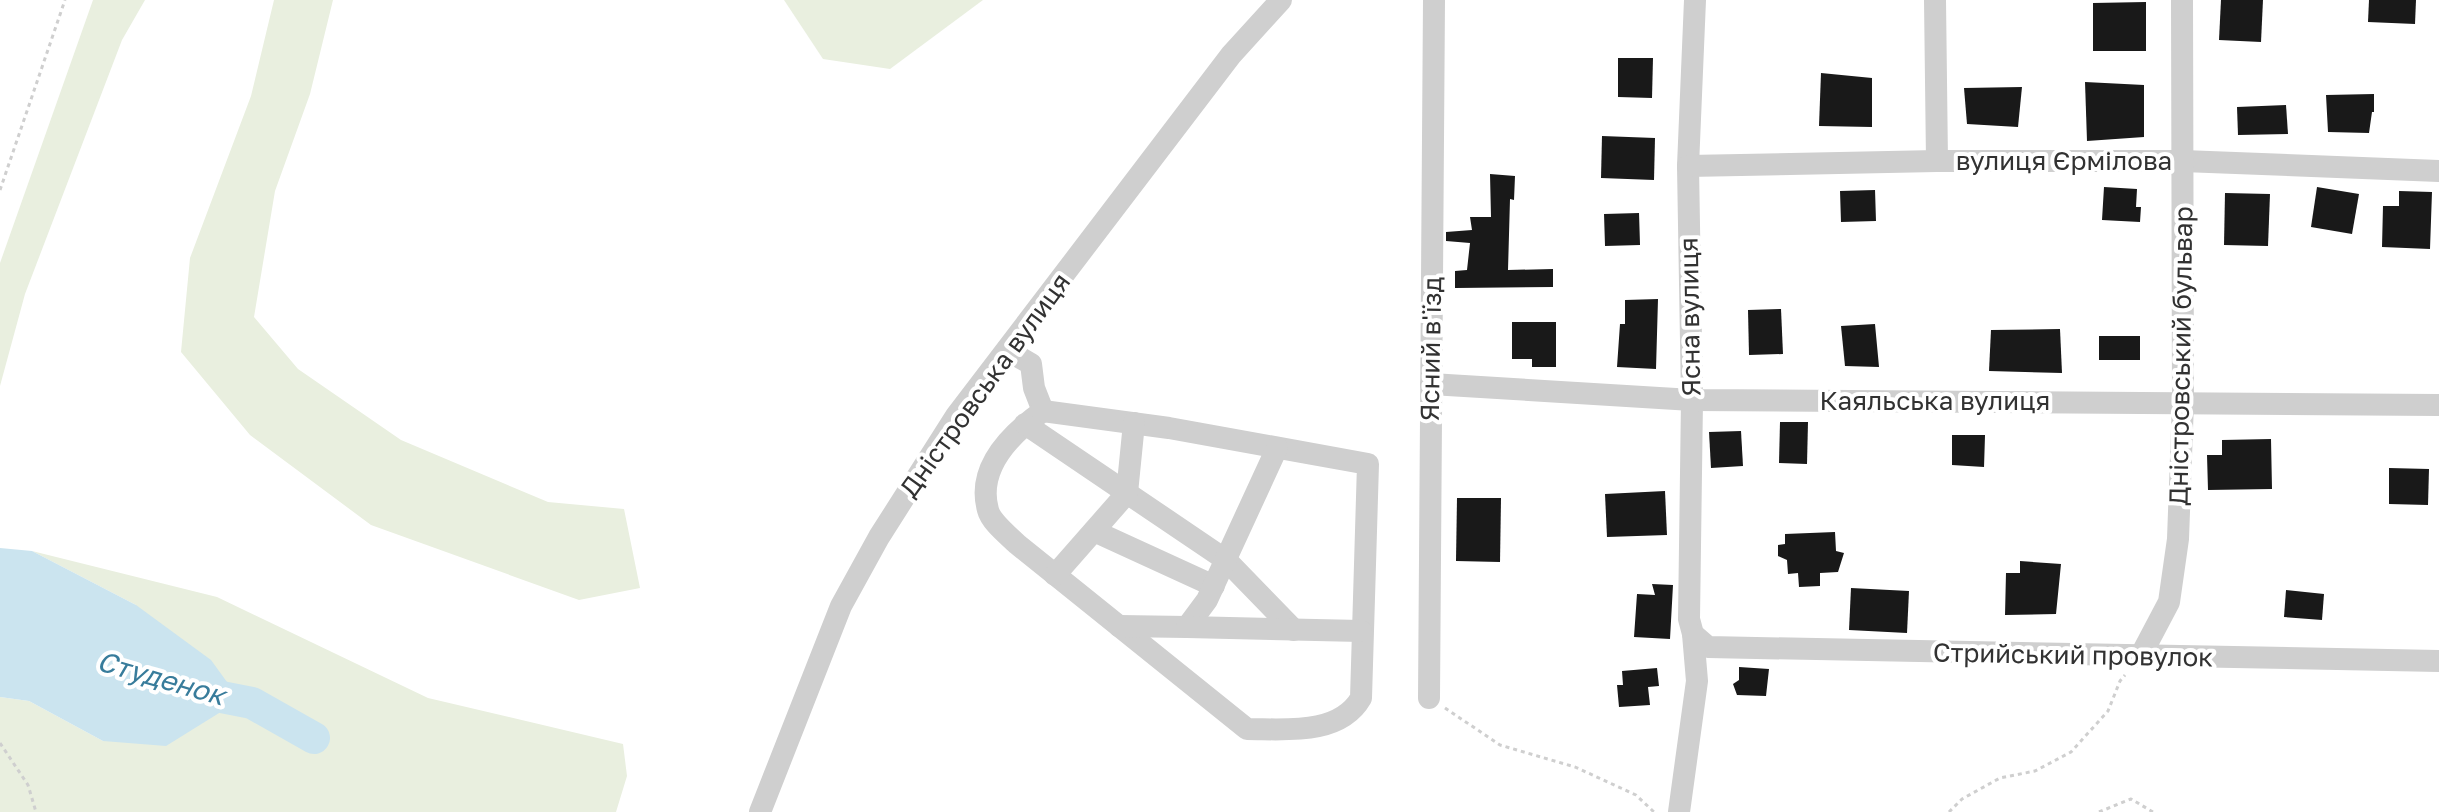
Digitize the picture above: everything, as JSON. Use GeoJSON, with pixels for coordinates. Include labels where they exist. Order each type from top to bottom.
{"type":"FeatureCollection","features":[{"type":"Feature","properties":{"kind":"street","name":"Дністровська вулиця"},"geometry":{"type":"LineString","coordinates":[[760,812],[841,606],[879,537],[956,416],[1231,55],[1281,0]]}},
{"type":"Feature","properties":{"kind":"street","name":"Ясний в'їзд"},"geometry":{"type":"LineString","coordinates":[[1429,698],[1434,0]]}},
{"type":"Feature","properties":{"kind":"street","name":"Ясна вулиця"},"geometry":{"type":"LineString","coordinates":[[1679,812],[1700,640],[1689,619],[1692,400],[1688,166],[1695,0]]}},
{"type":"Feature","properties":{"kind":"street"},"geometry":{"type":"LineString","coordinates":[[1935,0],[1937,161]]}},
{"type":"Feature","properties":{"kind":"street","name":"Дністровський бульвар"},"geometry":{"type":"LineString","coordinates":[[2140,657],[2169,602],[2178,539],[2183,402],[2182,0]]}},
{"type":"Feature","properties":{"kind":"street","name":"вулиця Єрмілова"},"geometry":{"type":"LineString","coordinates":[[1688,166],[1937,161],[2183,161],[2439,171]]}},
{"type":"Feature","properties":{"kind":"street"},"geometry":{"type":"LineString","coordinates":[[1007,350],[1031,364],[1034,417],[999,451],[986,483],[988,513],[1017,544],[1247,729],[1294,729],[1338,721],[1354,710],[1361,698],[1368,464],[1134,423],[1034,417]]}},
{"type":"Feature","properties":{"kind":"street","name":"Каяльська вулиця"},"geometry":{"type":"LineString","coordinates":[[1431,384],[1692,400],[2439,405]]}},
{"type":"Feature","properties":{"kind":"street"},"geometry":{"type":"LineString","coordinates":[[1034,417],[1127,493],[1226,560],[1294,630]]}},
{"type":"Feature","properties":{"kind":"street"},"geometry":{"type":"LineString","coordinates":[[1055,575],[1127,493],[1134,423]]}},
{"type":"Feature","properties":{"kind":"street"},"geometry":{"type":"LineString","coordinates":[[1187,627],[1207,600],[1277,448]]}},
{"type":"Feature","properties":{"kind":"street"},"geometry":{"type":"LineString","coordinates":[[1094,531],[1214,586]]}},
{"type":"Feature","properties":{"kind":"street"},"geometry":{"type":"LineString","coordinates":[[1119,626],[1361,631]]}},
{"type":"Feature","properties":{"kind":"street","name":"Стрийський провулок"},"geometry":{"type":"LineString","coordinates":[[1700,640],[2140,657],[2439,661]]}},
{"type":"Feature","properties":{"kind":"path"},"geometry":{"type":"LineString","coordinates":[[0,190],[65,0]]}},
{"type":"Feature","properties":{"kind":"path"},"geometry":{"type":"LineString","coordinates":[[1949,812],[1962,799],[2000,778],[2035,771],[2071,752],[2108,711],[2120,681],[2140,657]]}},
{"type":"Feature","properties":{"kind":"path"},"geometry":{"type":"LineString","coordinates":[[1429,698],[1500,745],[1575,767],[1636,795],[1654,812]]}},
{"type":"Feature","properties":{"kind":"path"},"geometry":{"type":"LineString","coordinates":[[0,743],[28,785],[36,812]]}},
{"type":"Feature","properties":{"kind":"path"},"geometry":{"type":"LineString","coordinates":[[2099,812],[2131,799],[2153,812]]}},
{"type":"Feature","properties":{"kind":"green space"},"geometry":{"type":"Polygon","coordinates":[[[93,0],[145,0],[122,40],[25,294],[0,386],[0,263],[93,0]]]}},
{"type":"Feature","properties":{"kind":"green space"},"geometry":{"type":"Polygon","coordinates":[[[274,0],[333,0],[310,94],[275,191],[254,317],[298,369],[401,440],[548,502],[624,509],[640,588],[579,600],[371,525],[250,435],[181,352],[190,258],[251,96],[274,0]]]}},
{"type":"Feature","properties":{"kind":"green space"},"geometry":{"type":"Polygon","coordinates":[[[784,0],[983,0],[890,69],[823,59],[784,0]]]}},
{"type":"Feature","properties":{"kind":"green space"},"geometry":{"type":"Polygon","coordinates":[[[32,551],[217,597],[428,698],[623,744],[627,776],[616,812],[0,812],[0,697],[29,701],[103,741],[136,605],[32,551]]]}},
{"type":"Feature","properties":{"kind":"water"},"geometry":{"type":"Polygon","coordinates":[[[0,548],[32,551],[136,605],[211,660],[240,700],[166,746],[103,741],[29,701],[0,697],[0,548]]]}},
{"type":"Feature","properties":{"kind":"building"},"geometry":{"type":"Polygon","coordinates":[[[2221,0],[2263,0],[2261,42],[2219,40],[2221,0]]]}},
{"type":"Feature","properties":{"kind":"building"},"geometry":{"type":"Polygon","coordinates":[[[2369,0],[2416,0],[2415,24],[2368,22],[2369,0]]]}},
{"type":"Feature","properties":{"kind":"building"},"geometry":{"type":"Polygon","coordinates":[[[2146,2],[2146,51],[2093,51],[2093,3],[2146,2]]]}},
{"type":"Feature","properties":{"kind":"building"},"geometry":{"type":"Polygon","coordinates":[[[1618,58],[1653,58],[1652,98],[1618,97],[1618,58]]]}},
{"type":"Feature","properties":{"kind":"building"},"geometry":{"type":"Polygon","coordinates":[[[1821,73],[1872,78],[1872,127],[1819,126],[1821,73]]]}},
{"type":"Feature","properties":{"kind":"building"},"geometry":{"type":"Polygon","coordinates":[[[2085,82],[2144,85],[2144,137],[2087,141],[2085,82]]]}},
{"type":"Feature","properties":{"kind":"building"},"geometry":{"type":"Polygon","coordinates":[[[2022,87],[2018,127],[1967,124],[1964,88],[2022,87]]]}},
{"type":"Feature","properties":{"kind":"building"},"geometry":{"type":"Polygon","coordinates":[[[2374,94],[2369,133],[2328,132],[2326,95],[2374,94]]]}},
{"type":"Feature","properties":{"kind":"building"},"geometry":{"type":"Polygon","coordinates":[[[2286,105],[2288,134],[2238,135],[2237,107],[2286,105]]]}},
{"type":"Feature","properties":{"kind":"building"},"geometry":{"type":"Polygon","coordinates":[[[1602,136],[1655,138],[1654,180],[1601,178],[1602,136]]]}},
{"type":"Feature","properties":{"kind":"building"},"geometry":{"type":"Polygon","coordinates":[[[1490,174],[1515,176],[1514,200],[1510,199],[1508,270],[1553,269],[1553,287],[1455,288],[1455,271],[1467,270],[1470,243],[1446,241],[1446,232],[1472,230],[1470,217],[1491,217],[1490,174]]]}},
{"type":"Feature","properties":{"kind":"building"},"geometry":{"type":"Polygon","coordinates":[[[2104,187],[2137,189],[2136,207],[2141,207],[2140,222],[2102,220],[2104,187]]]}},
{"type":"Feature","properties":{"kind":"building"},"geometry":{"type":"Polygon","coordinates":[[[2317,187],[2359,194],[2352,234],[2311,227],[2317,187]]]}},
{"type":"Feature","properties":{"kind":"building"},"geometry":{"type":"Polygon","coordinates":[[[1875,190],[1876,221],[1841,222],[1840,191],[1875,190]]]}},
{"type":"Feature","properties":{"kind":"building"},"geometry":{"type":"Polygon","coordinates":[[[2399,191],[2432,192],[2430,249],[2382,247],[2383,206],[2399,206],[2399,191]]]}},
{"type":"Feature","properties":{"kind":"building"},"geometry":{"type":"Polygon","coordinates":[[[2225,193],[2270,194],[2268,246],[2224,245],[2225,193]]]}},
{"type":"Feature","properties":{"kind":"building"},"geometry":{"type":"Polygon","coordinates":[[[1639,213],[1640,245],[1605,246],[1604,214],[1639,213]]]}},
{"type":"Feature","properties":{"kind":"building"},"geometry":{"type":"Polygon","coordinates":[[[1658,299],[1656,369],[1617,367],[1620,324],[1625,324],[1625,300],[1658,299]]]}},
{"type":"Feature","properties":{"kind":"building"},"geometry":{"type":"Polygon","coordinates":[[[1781,309],[1783,354],[1749,355],[1748,310],[1781,309]]]}},
{"type":"Feature","properties":{"kind":"building"},"geometry":{"type":"Polygon","coordinates":[[[1512,322],[1556,322],[1556,367],[1532,367],[1532,359],[1512,359],[1512,322]]]}},
{"type":"Feature","properties":{"kind":"building"},"geometry":{"type":"Polygon","coordinates":[[[1875,324],[1879,367],[1845,366],[1841,326],[1875,324]]]}},
{"type":"Feature","properties":{"kind":"building"},"geometry":{"type":"Polygon","coordinates":[[[2060,329],[2062,373],[1989,371],[1991,330],[2060,329]]]}},
{"type":"Feature","properties":{"kind":"building"},"geometry":{"type":"Polygon","coordinates":[[[2099,336],[2140,336],[2140,360],[2099,360],[2099,336]]]}},
{"type":"Feature","properties":{"kind":"building"},"geometry":{"type":"Polygon","coordinates":[[[1780,422],[1808,422],[1807,464],[1779,463],[1780,422]]]}},
{"type":"Feature","properties":{"kind":"building"},"geometry":{"type":"Polygon","coordinates":[[[1741,431],[1743,466],[1711,468],[1709,432],[1741,431]]]}},
{"type":"Feature","properties":{"kind":"building"},"geometry":{"type":"Polygon","coordinates":[[[1952,435],[1985,435],[1984,467],[1952,465],[1952,435]]]}},
{"type":"Feature","properties":{"kind":"building"},"geometry":{"type":"Polygon","coordinates":[[[2271,439],[2272,489],[2208,490],[2207,455],[2222,455],[2222,440],[2271,439]]]}},
{"type":"Feature","properties":{"kind":"building"},"geometry":{"type":"Polygon","coordinates":[[[2389,468],[2429,469],[2428,505],[2389,504],[2389,468]]]}},
{"type":"Feature","properties":{"kind":"building"},"geometry":{"type":"Polygon","coordinates":[[[1665,491],[1667,535],[1607,537],[1605,494],[1665,491]]]}},
{"type":"Feature","properties":{"kind":"building"},"geometry":{"type":"Polygon","coordinates":[[[1457,498],[1501,498],[1500,562],[1456,561],[1457,498]]]}},
{"type":"Feature","properties":{"kind":"building"},"geometry":{"type":"Polygon","coordinates":[[[1835,532],[1836,551],[1844,553],[1838,572],[1820,573],[1820,586],[1799,587],[1798,573],[1788,574],[1787,560],[1778,556],[1778,545],[1785,544],[1785,534],[1835,532]]]}},
{"type":"Feature","properties":{"kind":"building"},"geometry":{"type":"Polygon","coordinates":[[[2020,561],[2061,564],[2056,614],[2005,615],[2006,573],[2020,573],[2020,561]]]}},
{"type":"Feature","properties":{"kind":"building"},"geometry":{"type":"Polygon","coordinates":[[[1652,584],[1673,585],[1670,639],[1634,637],[1637,594],[1655,595],[1652,584]]]}},
{"type":"Feature","properties":{"kind":"building"},"geometry":{"type":"Polygon","coordinates":[[[1851,588],[1909,591],[1907,633],[1849,630],[1851,588]]]}},
{"type":"Feature","properties":{"kind":"building"},"geometry":{"type":"Polygon","coordinates":[[[2286,590],[2324,594],[2322,620],[2284,617],[2286,590]]]}},
{"type":"Feature","properties":{"kind":"building"},"geometry":{"type":"Polygon","coordinates":[[[1739,667],[1769,669],[1766,696],[1737,695],[1733,684],[1739,680],[1739,667]]]}},
{"type":"Feature","properties":{"kind":"building"},"geometry":{"type":"Polygon","coordinates":[[[1657,668],[1659,686],[1648,687],[1650,705],[1619,707],[1617,685],[1623,685],[1622,671],[1657,668]]]}},
{"type":"Feature","properties":{"kind":"waterway","name":"Студенок"},"geometry":{"type":"LineString","coordinates":[[196,692],[252,703],[314,738]]}}]}
